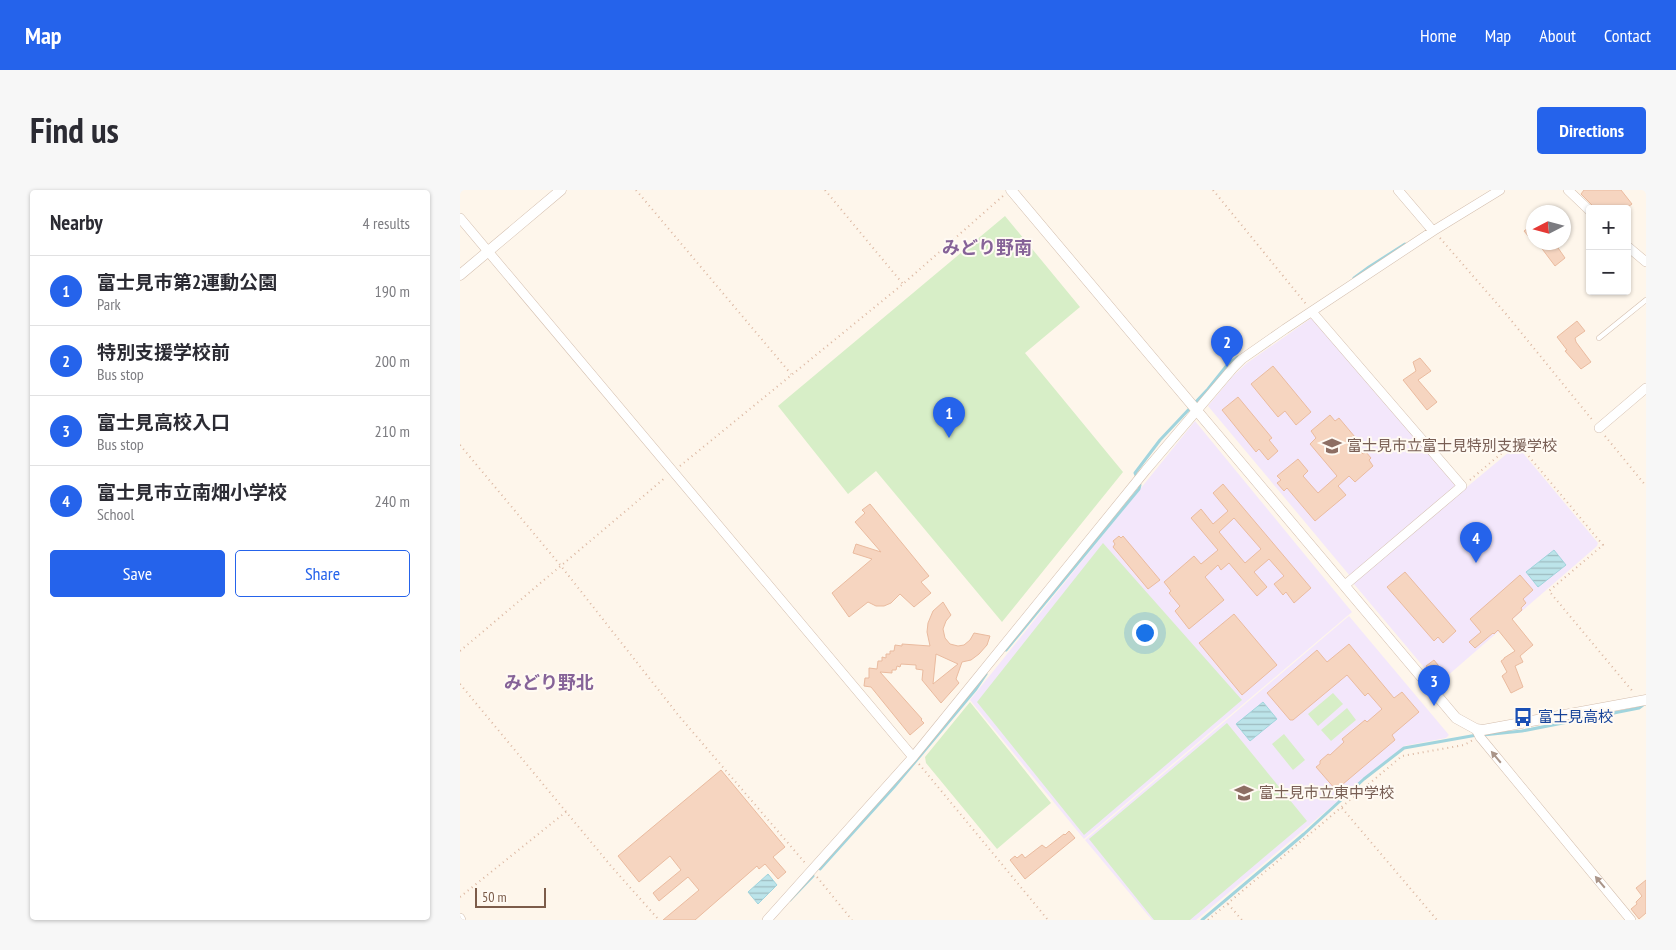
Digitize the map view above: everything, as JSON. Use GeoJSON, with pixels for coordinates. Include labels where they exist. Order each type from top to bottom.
{"type":"FeatureCollection","features":[{"type":"Feature","properties":{"kind":"street"},"geometry":{"type":"LineString","coordinates":[[460,274],[562,190]]}},
{"type":"Feature","properties":{"kind":"street"},"geometry":{"type":"LineString","coordinates":[[1011,190],[1345,585],[1447,709],[1456,718],[1478,733],[1631,920]]}},
{"type":"Feature","properties":{"kind":"street"},"geometry":{"type":"LineString","coordinates":[[1398,190],[1433,231]]}},
{"type":"Feature","properties":{"kind":"street"},"geometry":{"type":"LineString","coordinates":[[767,920],[913,757],[1146,470],[1242,359],[1433,231],[1500,190]]}},
{"type":"Feature","properties":{"kind":"street"},"geometry":{"type":"LineString","coordinates":[[1568,190],[1586,207]]}},
{"type":"Feature","properties":{"kind":"street"},"geometry":{"type":"LineString","coordinates":[[460,218],[913,757]]}},
{"type":"Feature","properties":{"kind":"street"},"geometry":{"type":"LineString","coordinates":[[1631,249],[1646,262]]}},
{"type":"Feature","properties":{"kind":"street"},"geometry":{"type":"LineString","coordinates":[[1312,312],[1462,486],[1345,585]]}},
{"type":"Feature","properties":{"kind":"street"},"geometry":{"type":"LineString","coordinates":[[1599,428],[1646,388]]}},
{"type":"Feature","properties":{"kind":"street"},"geometry":{"type":"LineString","coordinates":[[1478,733],[1483,730],[1644,701]]}},
{"type":"Feature","properties":{"kind":"lane"},"geometry":{"type":"LineString","coordinates":[[1599,338],[1646,300]]}},
{"type":"Feature","properties":{"kind":"path"},"geometry":{"type":"LineString","coordinates":[[636,190],[791,374]]}},
{"type":"Feature","properties":{"kind":"path"},"geometry":{"type":"LineString","coordinates":[[825,190],[903,284]]}},
{"type":"Feature","properties":{"kind":"path"},"geometry":{"type":"LineString","coordinates":[[460,651],[672,472],[903,284],[1011,190]]}},
{"type":"Feature","properties":{"kind":"path"},"geometry":{"type":"LineString","coordinates":[[1213,190],[1312,312]]}},
{"type":"Feature","properties":{"kind":"path"},"geometry":{"type":"LineString","coordinates":[[1433,231],[1506,314],[1646,486]]}},
{"type":"Feature","properties":{"kind":"path"},"geometry":{"type":"LineString","coordinates":[[1462,486],[1516,441],[1522,447],[1603,545],[1549,591],[1644,701]]}},
{"type":"Feature","properties":{"kind":"path"},"geometry":{"type":"LineString","coordinates":[[460,445],[561,566],[679,716],[852,920]]}},
{"type":"Feature","properties":{"kind":"path"},"geometry":{"type":"LineString","coordinates":[[460,684],[611,866],[659,920]]}},
{"type":"Feature","properties":{"kind":"path"},"geometry":{"type":"LineString","coordinates":[[1208,920],[1402,756],[1464,745],[1478,733]]}},
{"type":"Feature","properties":{"kind":"path"},"geometry":{"type":"LineString","coordinates":[[913,757],[1048,920]]}},
{"type":"Feature","properties":{"kind":"path"},"geometry":{"type":"LineString","coordinates":[[1342,808],[1437,920]]}},
{"type":"Feature","properties":{"kind":"path"},"geometry":{"type":"LineString","coordinates":[[460,897],[567,811]]}},
{"type":"Feature","properties":{"kind":"path"},"geometry":{"type":"LineString","coordinates":[[1228,904],[1242,920]]}},
{"type":"Feature","properties":{"kind":"shaded area","name":"富士見市立富士見特別支援学校"},"geometry":{"type":"Polygon","coordinates":[[[1313,317],[1457,487],[1350,576],[1208,406],[1233,376],[1247,363],[1313,317]]]}},
{"type":"Feature","properties":{"kind":"shaded area"},"geometry":{"type":"Polygon","coordinates":[[[1195,421],[1352,612],[1084,839],[970,700],[1195,421]]]}},
{"type":"Feature","properties":{"kind":"shaded area"},"geometry":{"type":"Polygon","coordinates":[[[1515,447],[1518,447],[1598,543],[1597,546],[1438,684],[1354,584],[1354,581],[1515,447]]]}},
{"type":"Feature","properties":{"kind":"shaded area","name":"富士見市立東中学校"},"geometry":{"type":"Polygon","coordinates":[[[1349,616],[1449,735],[1446,738],[1404,746],[1196,920],[1152,920],[1085,840],[1349,616]]]}},
{"type":"Feature","properties":{"kind":"green space"},"geometry":{"type":"Polygon","coordinates":[[[1005,216],[1080,307],[1025,353],[1123,472],[1002,622],[876,471],[848,494],[778,406],[1005,216]]]}},
{"type":"Feature","properties":{"kind":"green space"},"geometry":{"type":"Polygon","coordinates":[[[1103,543],[1242,700],[1084,835],[977,702],[1103,543]]]}},
{"type":"Feature","properties":{"kind":"green space"},"geometry":{"type":"Polygon","coordinates":[[[1333,693],[1343,704],[1318,726],[1308,714],[1333,693]]]}},
{"type":"Feature","properties":{"kind":"green space"},"geometry":{"type":"Polygon","coordinates":[[[970,702],[1051,803],[997,849],[926,763],[925,757],[970,702]]]}},
{"type":"Feature","properties":{"kind":"green space"},"geometry":{"type":"Polygon","coordinates":[[[1347,708],[1356,720],[1331,741],[1321,730],[1347,708]]]}},
{"type":"Feature","properties":{"kind":"green space"},"geometry":{"type":"Polygon","coordinates":[[[1227,723],[1307,821],[1190,920],[1154,920],[1089,839],[1227,723]]]}},
{"type":"Feature","properties":{"kind":"green space"},"geometry":{"type":"Polygon","coordinates":[[[1284,734],[1305,760],[1293,770],[1272,744],[1284,734]]]}},
{"type":"Feature","properties":{"kind":"water"},"geometry":{"type":"Polygon","coordinates":[[[1554,550],[1566,565],[1538,587],[1526,572],[1554,550]]]}},
{"type":"Feature","properties":{"kind":"water"},"geometry":{"type":"Polygon","coordinates":[[[1263,702],[1277,719],[1250,741],[1236,724],[1263,702]]]}},
{"type":"Feature","properties":{"kind":"water"},"geometry":{"type":"Polygon","coordinates":[[[768,874],[777,885],[758,904],[748,892],[768,874]]]}},
{"type":"Feature","properties":{"kind":"building"},"geometry":{"type":"Polygon","coordinates":[[[1584,190],[1621,190],[1632,204],[1592,205],[1581,194],[1584,190]]]}},
{"type":"Feature","properties":{"kind":"building"},"geometry":{"type":"Polygon","coordinates":[[[1543,250],[1560,250],[1565,258],[1555,266],[1543,250]]]}},
{"type":"Feature","properties":{"kind":"building"},"geometry":{"type":"Polygon","coordinates":[[[1577,321],[1585,331],[1575,338],[1576,342],[1591,362],[1581,369],[1565,351],[1567,350],[1557,337],[1577,321]]]}},
{"type":"Feature","properties":{"kind":"building"},"geometry":{"type":"Polygon","coordinates":[[[1420,358],[1431,371],[1418,380],[1437,402],[1427,410],[1403,380],[1416,371],[1413,362],[1420,358]]]}},
{"type":"Feature","properties":{"kind":"building"},"geometry":{"type":"Polygon","coordinates":[[[1273,366],[1311,412],[1296,425],[1285,411],[1278,417],[1251,384],[1273,366]]]}},
{"type":"Feature","properties":{"kind":"building"},"geometry":{"type":"Polygon","coordinates":[[[1238,397],[1272,438],[1269,440],[1278,451],[1268,460],[1259,449],[1256,452],[1222,410],[1238,397]]]}},
{"type":"Feature","properties":{"kind":"building"},"geometry":{"type":"Polygon","coordinates":[[[1330,415],[1335,421],[1339,418],[1355,437],[1351,441],[1363,454],[1366,452],[1371,458],[1369,460],[1373,466],[1355,482],[1349,476],[1338,486],[1346,495],[1315,521],[1287,488],[1284,491],[1277,483],[1281,480],[1277,476],[1298,459],[1308,471],[1303,476],[1318,493],[1337,476],[1310,444],[1316,438],[1311,431],[1330,415]]]}},
{"type":"Feature","properties":{"kind":"building"},"geometry":{"type":"Polygon","coordinates":[[[1223,484],[1311,588],[1294,603],[1286,592],[1283,595],[1274,584],[1284,576],[1269,559],[1254,572],[1267,587],[1257,596],[1229,563],[1221,570],[1218,565],[1205,577],[1224,600],[1189,629],[1175,611],[1180,606],[1169,593],[1171,591],[1164,582],[1194,556],[1201,564],[1218,550],[1191,518],[1201,509],[1213,524],[1228,511],[1213,493],[1223,484]],[[1234,518],[1219,532],[1245,563],[1261,549],[1234,518]]]}},
{"type":"Feature","properties":{"kind":"building"},"geometry":{"type":"Polygon","coordinates":[[[870,504],[929,576],[921,582],[931,593],[914,607],[900,594],[891,603],[884,606],[876,606],[868,602],[849,617],[832,593],[872,559],[853,553],[856,544],[881,552],[855,522],[865,513],[862,510],[870,504]]]}},
{"type":"Feature","properties":{"kind":"building"},"geometry":{"type":"Polygon","coordinates":[[[1119,536],[1121,538],[1123,536],[1160,580],[1148,589],[1113,547],[1115,544],[1113,541],[1119,536]]]}},
{"type":"Feature","properties":{"kind":"building"},"geometry":{"type":"Polygon","coordinates":[[[1405,572],[1456,631],[1443,643],[1438,637],[1434,641],[1387,587],[1405,572]]]}},
{"type":"Feature","properties":{"kind":"building"},"geometry":{"type":"Polygon","coordinates":[[[1520,575],[1533,590],[1523,599],[1526,603],[1521,608],[1522,610],[1512,619],[1533,645],[1520,656],[1523,662],[1515,666],[1523,687],[1511,693],[1502,676],[1507,672],[1501,661],[1515,651],[1498,630],[1475,648],[1469,642],[1481,632],[1470,619],[1520,575]]]}},
{"type":"Feature","properties":{"kind":"building"},"geometry":{"type":"Polygon","coordinates":[[[943,602],[951,615],[943,629],[945,638],[950,644],[964,645],[974,633],[990,636],[987,645],[979,654],[971,660],[962,662],[956,679],[959,683],[941,703],[922,680],[923,670],[916,669],[916,665],[901,664],[900,667],[897,666],[896,670],[892,670],[892,673],[880,672],[924,723],[910,735],[871,687],[864,686],[865,678],[869,678],[869,668],[877,669],[878,661],[882,661],[882,657],[886,658],[886,654],[890,654],[890,651],[894,651],[895,645],[930,646],[927,632],[928,623],[933,611],[943,602]],[[936,654],[933,684],[958,664],[936,654]]]}},
{"type":"Feature","properties":{"kind":"building"},"geometry":{"type":"Polygon","coordinates":[[[1234,614],[1277,665],[1242,695],[1199,643],[1234,614]]]}},
{"type":"Feature","properties":{"kind":"building"},"geometry":{"type":"Polygon","coordinates":[[[1349,644],[1394,698],[1402,692],[1419,712],[1392,735],[1395,740],[1336,790],[1316,767],[1320,764],[1320,761],[1328,754],[1330,755],[1344,742],[1342,739],[1382,709],[1368,693],[1365,696],[1347,675],[1293,720],[1290,720],[1267,693],[1317,650],[1327,662],[1349,644]]]}},
{"type":"Feature","properties":{"kind":"building"},"geometry":{"type":"Polygon","coordinates":[[[1434,660],[1446,675],[1437,682],[1426,666],[1434,660]]]}},
{"type":"Feature","properties":{"kind":"building"},"geometry":{"type":"Polygon","coordinates":[[[721,770],[785,847],[773,857],[786,872],[778,879],[765,864],[759,869],[757,866],[695,920],[663,920],[699,890],[688,877],[659,901],[653,893],[681,870],[670,856],[639,882],[618,856],[721,770]]]}},
{"type":"Feature","properties":{"kind":"building"},"geometry":{"type":"Polygon","coordinates":[[[1069,831],[1075,838],[1025,879],[1010,860],[1022,854],[1025,858],[1042,845],[1046,848],[1069,831]]]}},
{"type":"Feature","properties":{"kind":"building"},"geometry":{"type":"Polygon","coordinates":[[[1646,880],[1646,913],[1639,919],[1631,909],[1642,896],[1636,888],[1646,880]]]}},
{"type":"Feature","properties":{"kind":"waterway"},"geometry":{"type":"LineString","coordinates":[[1354,278],[1405,244]]}},
{"type":"Feature","properties":{"kind":"waterway"},"geometry":{"type":"LineString","coordinates":[[1006,650],[1139,489],[1140,485],[1135,473],[1160,440],[1208,389],[1228,364],[1238,357]]}},
{"type":"Feature","properties":{"kind":"waterway"},"geometry":{"type":"LineString","coordinates":[[820,869],[894,787],[976,689],[986,674]]}},
{"type":"Feature","properties":{"kind":"waterway"},"geometry":{"type":"LineString","coordinates":[[1483,735],[1522,731],[1639,708],[1643,705]]}},
{"type":"Feature","properties":{"kind":"waterway"},"geometry":{"type":"LineString","coordinates":[[1202,920],[1304,834],[1364,779],[1404,748],[1477,735]]}},
{"type":"Feature","properties":{"kind":"waterway"},"geometry":{"type":"LineString","coordinates":[[790,900],[813,876]]}},
{"type":"Feature","properties":{"kind":"place","name":"特別支援学校前"},"geometry":{"type":"Point","coordinates":[1227,367]}},
{"type":"Feature","properties":{"kind":"place","name":"富士見市第2運動公園"},"geometry":{"type":"Point","coordinates":[949,438]}},
{"type":"Feature","properties":{"kind":"place","name":"富士見市立富士見特別支援学校"},"geometry":{"type":"Point","coordinates":[1332,446]}},
{"type":"Feature","properties":{"kind":"place","name":"富士見市立南畑小学校"},"geometry":{"type":"Point","coordinates":[1476,563]}},
{"type":"Feature","properties":{"kind":"place","name":"富士見高校入口"},"geometry":{"type":"Point","coordinates":[1434,706]}},
{"type":"Feature","properties":{"kind":"place","name":"富士見高校"},"geometry":{"type":"Point","coordinates":[1523,717]}},
{"type":"Feature","properties":{"kind":"place","name":"富士見市立東中学校"},"geometry":{"type":"Point","coordinates":[1244,793]}},
{"type":"Feature","properties":{"kind":"district","name":"みどり野南"},"geometry":{"type":"Point","coordinates":[987,248]}},
{"type":"Feature","properties":{"kind":"district","name":"みどり野北"},"geometry":{"type":"Point","coordinates":[549,683]}}]}
